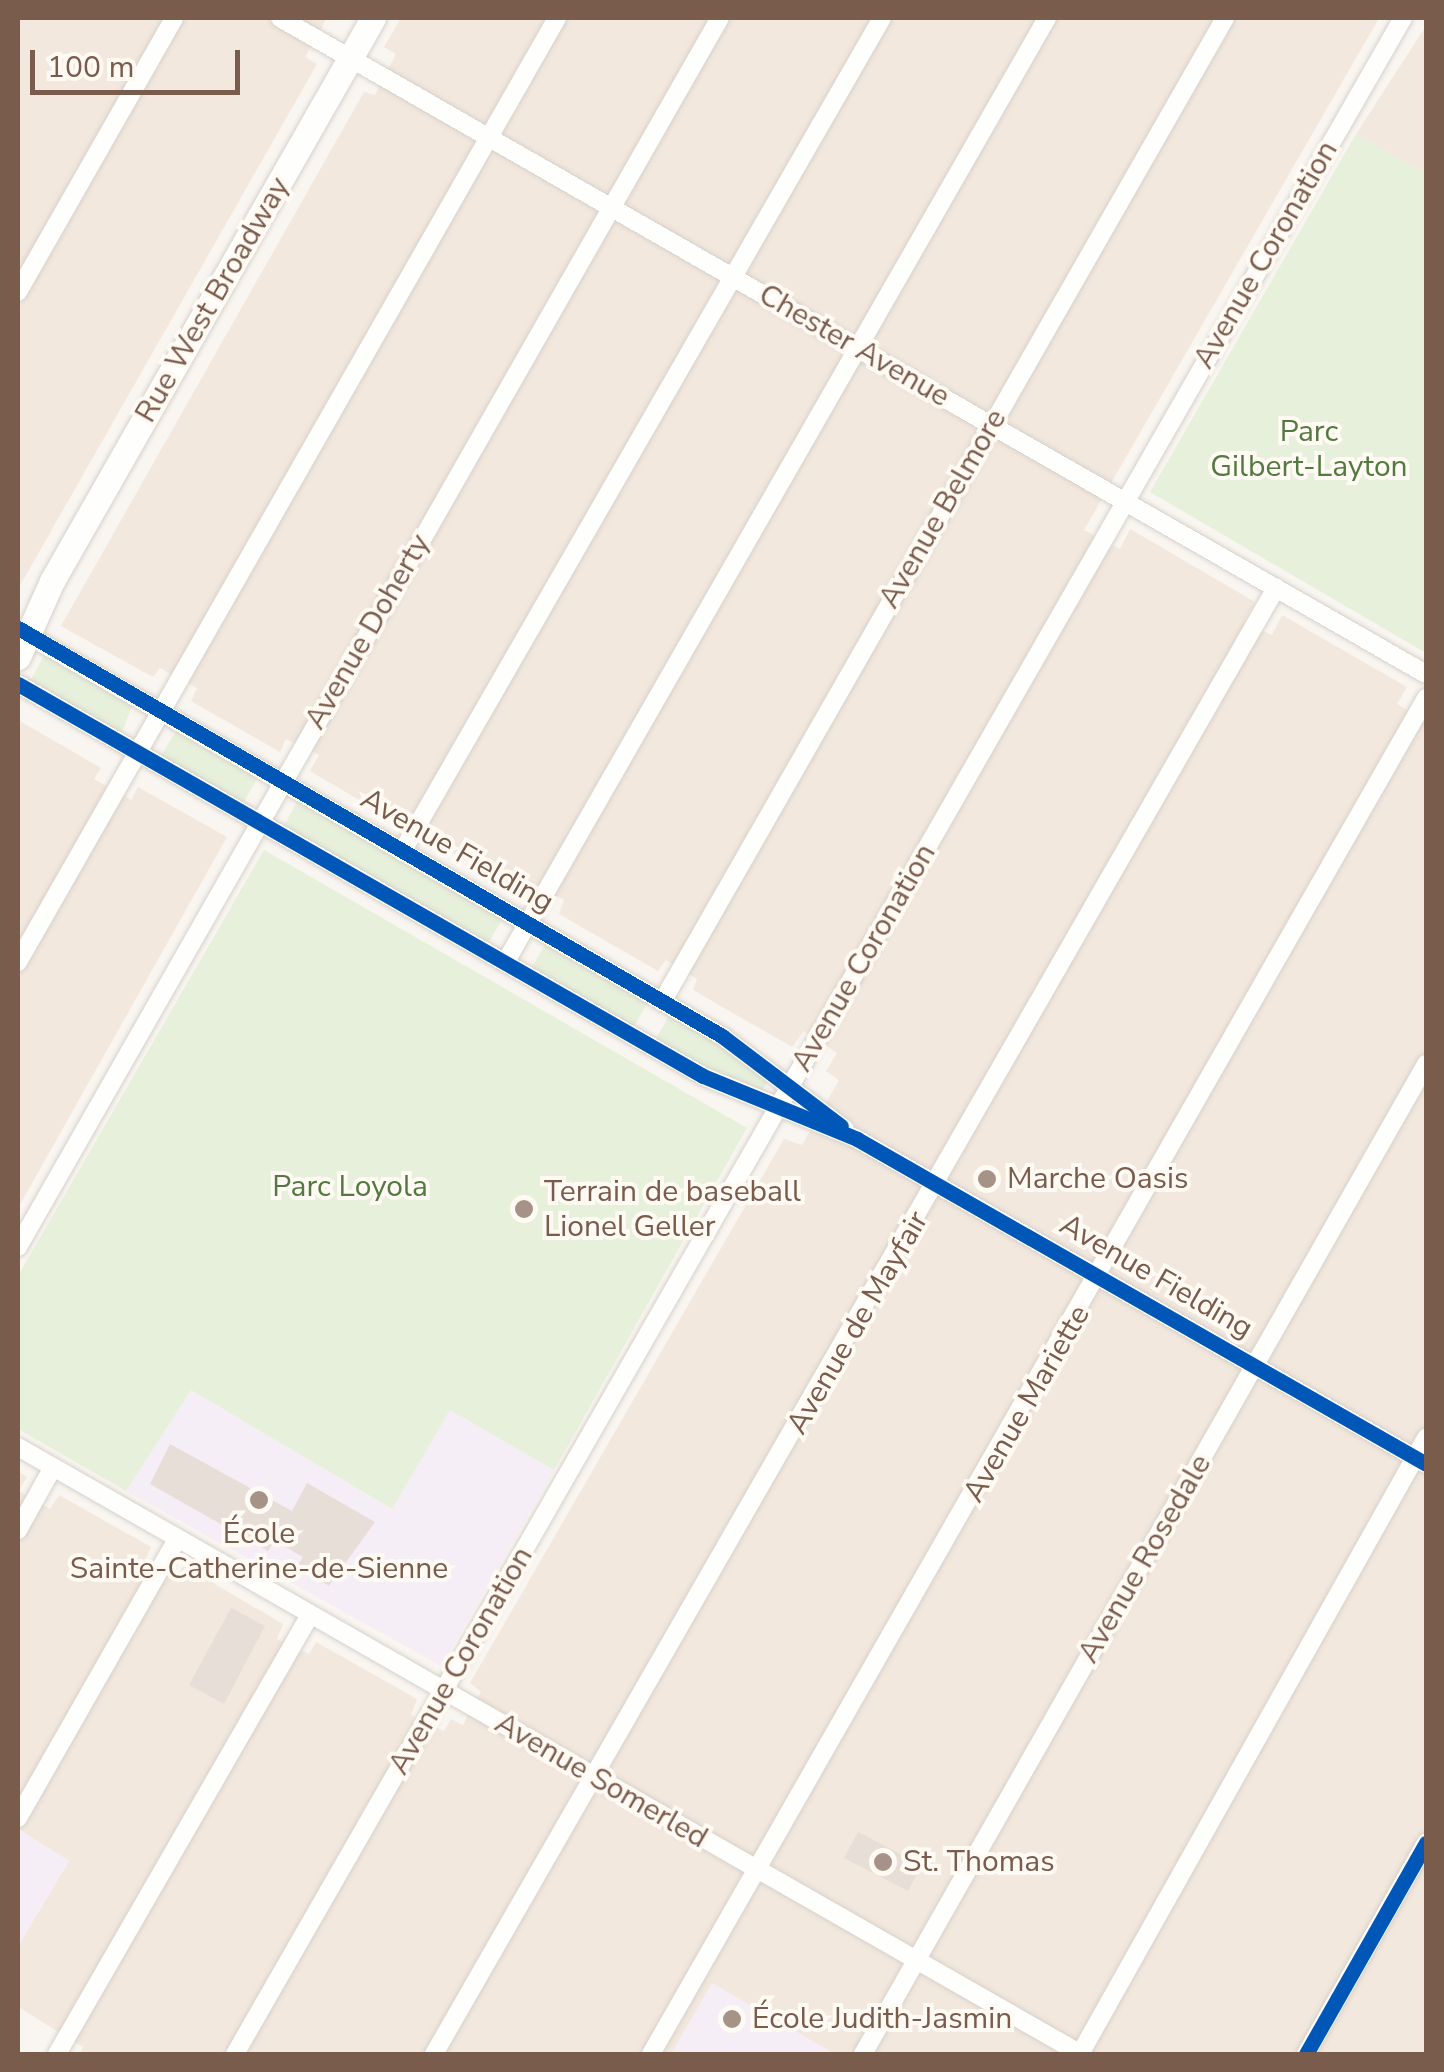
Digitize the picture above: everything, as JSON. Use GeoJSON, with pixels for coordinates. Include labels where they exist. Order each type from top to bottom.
{"type":"FeatureCollection","features":[{"type":"Feature","properties":{"kind":"street"},"geometry":{"type":"LineString","coordinates":[[18,292],[174,18]]}},
{"type":"Feature","properties":{"kind":"street","name":"Chester Avenue"},"geometry":{"type":"LineString","coordinates":[[280,18],[1426,674]]}},
{"type":"Feature","properties":{"kind":"street","name":"Rue West Broadway"},"geometry":{"type":"LineString","coordinates":[[20,637],[373,18]]}},
{"type":"Feature","properties":{"kind":"street"},"geometry":{"type":"LineString","coordinates":[[18,962],[557,18]]}},
{"type":"Feature","properties":{"kind":"street","name":"Avenue Doherty"},"geometry":{"type":"LineString","coordinates":[[18,1247],[720,18]]}},
{"type":"Feature","properties":{"kind":"street"},"geometry":{"type":"LineString","coordinates":[[402,852],[882,18]]}},
{"type":"Feature","properties":{"kind":"street"},"geometry":{"type":"LineString","coordinates":[[506,963],[1047,18]]}},
{"type":"Feature","properties":{"kind":"street","name":"Avenue Belmore"},"geometry":{"type":"LineString","coordinates":[[662,1002],[1226,18]]}},
{"type":"Feature","properties":{"kind":"street","name":"Avenue Coronation"},"geometry":{"type":"LineString","coordinates":[[235,2054],[1402,18]]}},
{"type":"Feature","properties":{"kind":"street","name":"Avenue de Mayfair"},"geometry":{"type":"LineString","coordinates":[[434,2054],[938,1185],[1276,588]]}},
{"type":"Feature","properties":{"kind":"street","name":"Avenue Fielding"},"geometry":{"type":"LineString","coordinates":[[20,637],[158,712],[662,1002],[792,1085],[857,1139]]}},
{"type":"Feature","properties":{"kind":"street","name":"Avenue Fielding"},"geometry":{"type":"LineString","coordinates":[[18,684],[506,963],[778,1110],[857,1139],[1422,1461]]}},
{"type":"Feature","properties":{"kind":"street","name":"Avenue Mariette"},"geometry":{"type":"LineString","coordinates":[[651,2054],[1100,1278],[1426,698]]}},
{"type":"Feature","properties":{"kind":"street","name":"Avenue Rosedale"},"geometry":{"type":"LineString","coordinates":[[863,2054],[1426,1064]]}},
{"type":"Feature","properties":{"kind":"street"},"geometry":{"type":"LineString","coordinates":[[1080,2054],[1422,1461],[1426,1438]]}},
{"type":"Feature","properties":{"kind":"street","name":"Avenue Somerled"},"geometry":{"type":"LineString","coordinates":[[18,1447],[1080,2054]]}},
{"type":"Feature","properties":{"kind":"street"},"geometry":{"type":"LineString","coordinates":[[18,1530],[54,1467]]}},
{"type":"Feature","properties":{"kind":"street"},"geometry":{"type":"LineString","coordinates":[[18,1818],[177,1539]]}},
{"type":"Feature","properties":{"kind":"street"},"geometry":{"type":"LineString","coordinates":[[57,2054],[310,1615]]}},
{"type":"Feature","properties":{"kind":"street"},"geometry":{"type":"LineString","coordinates":[[1306,2054],[1426,1843]]}},
{"type":"Feature","properties":{"kind":"shaded area"},"geometry":{"type":"Polygon","coordinates":[[[18,18],[327,18],[305,57],[317,64],[18,589],[18,18]]]}},
{"type":"Feature","properties":{"kind":"shaded area"},"geometry":{"type":"Polygon","coordinates":[[[401,18],[1379,18],[1084,530],[1120,549],[1130,529],[1255,602],[1243,623],[1272,635],[1282,615],[1407,687],[1397,704],[1426,721],[1426,2054],[80,2054],[83,2047],[18,2007],[18,1946],[69,1861],[18,1829],[18,1471],[27,1477],[19,1491],[50,1509],[59,1495],[151,1547],[145,1561],[176,1577],[184,1566],[283,1624],[277,1639],[309,1654],[316,1642],[417,1699],[411,1715],[444,1731],[451,1719],[463,1725],[481,1692],[470,1683],[784,1139],[802,1145],[839,1080],[826,1071],[837,1053],[804,1031],[792,1047],[693,990],[697,979],[666,960],[658,971],[559,914],[564,900],[529,882],[522,893],[433,841],[441,830],[409,811],[400,824],[310,771],[319,755],[286,739],[280,752],[191,701],[197,688],[160,668],[153,677],[61,626],[364,92],[375,95],[396,54],[384,47],[401,18]]]}},
{"type":"Feature","properties":{"kind":"shaded area"},"geometry":{"type":"Polygon","coordinates":[[[1426,26],[1426,174],[1356,134],[1426,26]]]}},
{"type":"Feature","properties":{"kind":"shaded area"},"geometry":{"type":"Polygon","coordinates":[[[18,720],[101,768],[94,779],[131,800],[138,787],[227,837],[18,1208],[18,720]]]}},
{"type":"Feature","properties":{"kind":"shaded area"},"geometry":{"type":"Polygon","coordinates":[[[190,1389],[391,1509],[450,1410],[554,1470],[441,1666],[126,1491],[190,1389]]]}},
{"type":"Feature","properties":{"kind":"shaded area"},"geometry":{"type":"Polygon","coordinates":[[[18,1829],[69,1861],[18,1946],[18,1829]]]}},
{"type":"Feature","properties":{"kind":"shaded area","name":"École Judith-Jasmin"},"geometry":{"type":"Polygon","coordinates":[[[712,1983],[835,2054],[671,2054],[712,1983]]]}},
{"type":"Feature","properties":{"kind":"green space","name":"Parc Gilbert-Layton"},"geometry":{"type":"Polygon","coordinates":[[[1356,134],[1426,174],[1426,653],[1150,492],[1356,134]]]}},
{"type":"Feature","properties":{"kind":"green space"},"geometry":{"type":"Polygon","coordinates":[[[45,654],[133,704],[121,734],[29,683],[45,654]]]}},
{"type":"Feature","properties":{"kind":"green space"},"geometry":{"type":"Polygon","coordinates":[[[177,730],[258,777],[242,805],[160,757],[177,730]]]}},
{"type":"Feature","properties":{"kind":"green space"},"geometry":{"type":"Polygon","coordinates":[[[298,800],[503,918],[487,945],[283,828],[298,800]]]}},
{"type":"Feature","properties":{"kind":"green space","name":"Parc Loyola"},"geometry":{"type":"Polygon","coordinates":[[[264,850],[747,1128],[554,1470],[450,1410],[392,1509],[191,1390],[126,1491],[18,1429],[18,1276],[264,850]]]}},
{"type":"Feature","properties":{"kind":"green space"},"geometry":{"type":"Polygon","coordinates":[[[546,943],[649,1000],[632,1030],[531,969],[546,943]]]}},
{"type":"Feature","properties":{"kind":"green space"},"geometry":{"type":"Polygon","coordinates":[[[671,1012],[769,1078],[761,1093],[654,1043],[671,1012]]]}},
{"type":"Feature","properties":{"kind":"building"},"geometry":{"type":"Polygon","coordinates":[[[170,1444],[292,1511],[307,1483],[375,1522],[329,1586],[297,1567],[303,1557],[275,1541],[268,1551],[150,1484],[170,1444]]]}},
{"type":"Feature","properties":{"kind":"building"},"geometry":{"type":"Polygon","coordinates":[[[231,1608],[265,1626],[224,1704],[189,1685],[231,1608]]]}},
{"type":"Feature","properties":{"kind":"building","name":"St. Thomas"},"geometry":{"type":"Polygon","coordinates":[[[858,1832],[922,1865],[908,1891],[844,1858],[858,1832]]]}},
{"type":"Feature","properties":{"kind":"cycle path"},"geometry":{"type":"LineString","coordinates":[[18,628],[722,1036],[841,1126]]}},
{"type":"Feature","properties":{"kind":"cycle path"},"geometry":{"type":"LineString","coordinates":[[18,684],[703,1076],[857,1139],[1426,1464]]}},
{"type":"Feature","properties":{"kind":"cycle path"},"geometry":{"type":"LineString","coordinates":[[1306,2054],[1426,1843]]}},
{"type":"Feature","properties":{"kind":"place","name":"Marche Oasis"},"geometry":{"type":"Point","coordinates":[987,1179]}},
{"type":"Feature","properties":{"kind":"place","name":"Terrain de baseball Lionel Geller"},"geometry":{"type":"Point","coordinates":[524,1209]}},
{"type":"Feature","properties":{"kind":"place","name":"École Sainte-Catherine-de-Sienne"},"geometry":{"type":"Point","coordinates":[259,1500]}},
{"type":"Feature","properties":{"kind":"place","name":"St. Thomas"},"geometry":{"type":"Point","coordinates":[883,1862]}},
{"type":"Feature","properties":{"kind":"place","name":"École Judith-Jasmin"},"geometry":{"type":"Point","coordinates":[732,2019]}}]}
